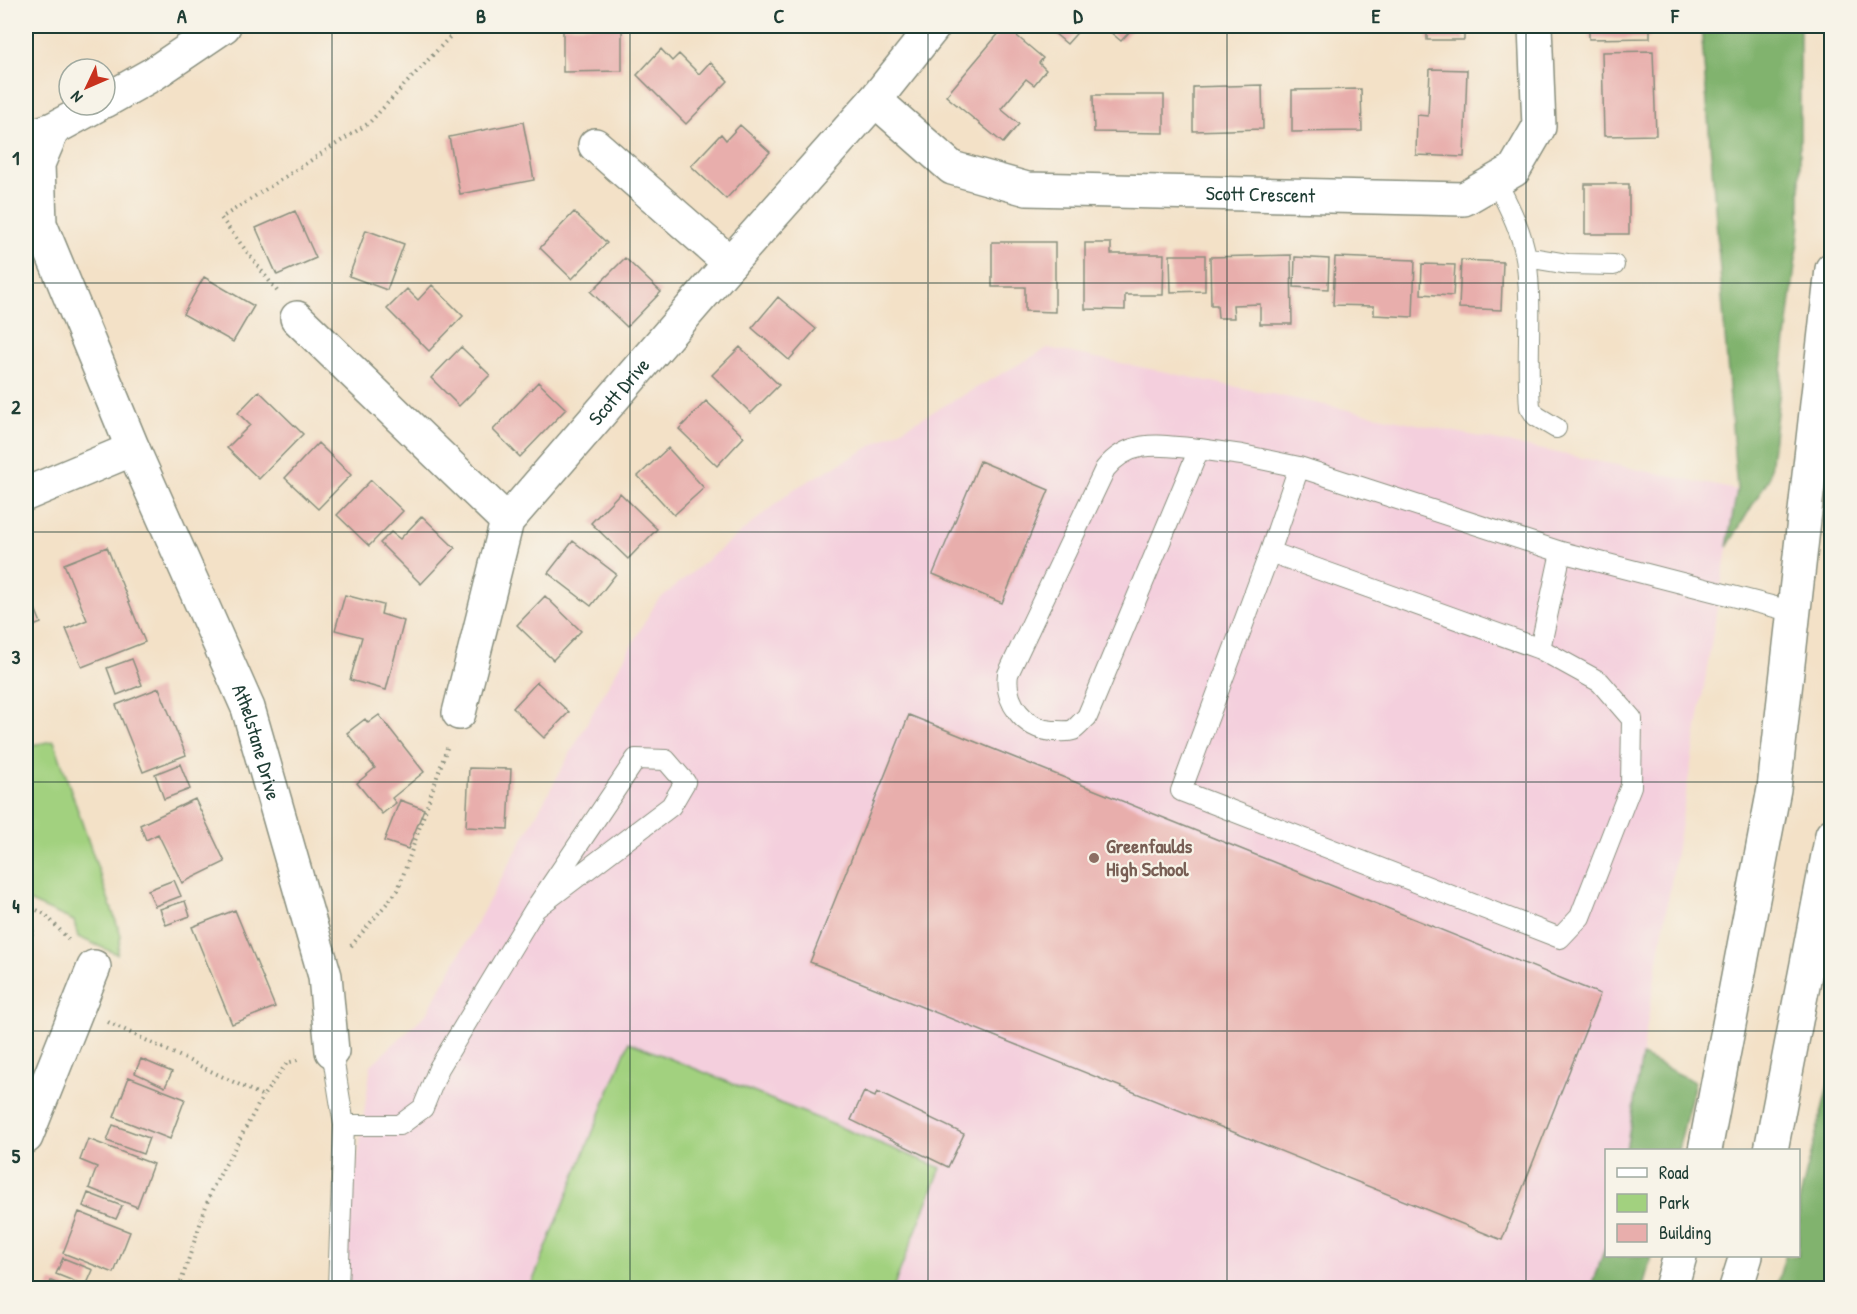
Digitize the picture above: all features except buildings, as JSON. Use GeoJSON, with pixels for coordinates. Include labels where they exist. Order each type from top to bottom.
{"type":"FeatureCollection","features":[{"type":"Feature","properties":{"kind":"street"},"geometry":{"type":"LineString","coordinates":[[117,94],[153,75],[224,26]]}},
{"type":"Feature","properties":{"kind":"street","name":"Scott Drive"},"geometry":{"type":"LineString","coordinates":[[459,713],[507,521],[730,263],[875,100],[934,26]]}},
{"type":"Feature","properties":{"kind":"street","name":"Scott Crescent"},"geometry":{"type":"LineString","coordinates":[[875,100],[952,168],[1027,189],[1464,199],[1514,170],[1539,127],[1535,26]]}},
{"type":"Feature","properties":{"kind":"street"},"geometry":{"type":"LineString","coordinates":[[39,134],[73,117]]}},
{"type":"Feature","properties":{"kind":"street","name":"Athelstane Drive"},"geometry":{"type":"LineString","coordinates":[[39,134],[33,219],[248,708],[325,976],[332,1051]]}},
{"type":"Feature","properties":{"kind":"street"},"geometry":{"type":"LineString","coordinates":[[595,145],[730,263]]}},
{"type":"Feature","properties":{"kind":"street"},"geometry":{"type":"LineString","coordinates":[[1705,1149],[1774,789],[1832,269]]}},
{"type":"Feature","properties":{"kind":"street"},"geometry":{"type":"LineString","coordinates":[[297,318],[507,521]]}},
{"type":"Feature","properties":{"kind":"street"},"geometry":{"type":"LineString","coordinates":[[26,494],[133,449]]}},
{"type":"Feature","properties":{"kind":"street"},"geometry":{"type":"LineString","coordinates":[[1771,1149],[1832,836]]}},
{"type":"Feature","properties":{"kind":"street"},"geometry":{"type":"LineString","coordinates":[[26,1137],[94,967]]}},
{"type":"Feature","properties":{"kind":"street"},"geometry":{"type":"LineString","coordinates":[[1671,1288],[1680,1257]]}},
{"type":"Feature","properties":{"kind":"street"},"geometry":{"type":"LineString","coordinates":[[1736,1288],[1746,1257]]}},
{"type":"Feature","properties":{"kind":"lane"},"geometry":{"type":"LineString","coordinates":[[1496,181],[1514,217],[1526,257],[1529,297],[1530,407],[1536,417],[1556,428]]}},
{"type":"Feature","properties":{"kind":"lane"},"geometry":{"type":"LineString","coordinates":[[1526,257],[1568,264],[1614,264]]}},
{"type":"Feature","properties":{"kind":"lane"},"geometry":{"type":"LineString","coordinates":[[1199,449],[1087,717],[1072,730],[1065,731],[1049,731],[1030,723],[1022,717],[1011,702],[1006,685],[1008,674],[1105,469],[1120,455],[1140,446],[1199,449],[1299,467],[1561,552],[1794,612]]}},
{"type":"Feature","properties":{"kind":"lane"},"geometry":{"type":"LineString","coordinates":[[1270,552],[1540,649],[1600,682],[1632,719],[1631,786],[1580,917],[1560,938],[1181,790],[1270,552],[1299,467]]}},
{"type":"Feature","properties":{"kind":"lane"},"geometry":{"type":"LineString","coordinates":[[1540,649],[1561,552]]}},
{"type":"Feature","properties":{"kind":"lane"},"geometry":{"type":"LineString","coordinates":[[344,1125],[400,1125],[423,1108],[439,1068],[535,909],[636,759],[666,760],[686,782],[671,806],[535,909]]}},
{"type":"Feature","properties":{"kind":"lane"},"geometry":{"type":"LineString","coordinates":[[332,1051],[344,1125],[338,1288]]}},
{"type":"Feature","properties":{"kind":"path"},"geometry":{"type":"LineString","coordinates":[[297,318],[221,218],[369,123],[460,26]]}},
{"type":"Feature","properties":{"kind":"path"},"geometry":{"type":"LineString","coordinates":[[325,976],[398,891],[459,713]]}},
{"type":"Feature","properties":{"kind":"path"},"geometry":{"type":"LineString","coordinates":[[26,905],[45,914],[94,967]]}},
{"type":"Feature","properties":{"kind":"path"},"geometry":{"type":"LineString","coordinates":[[78,1008],[263,1096]]}},
{"type":"Feature","properties":{"kind":"path"},"geometry":{"type":"LineString","coordinates":[[179,1288],[212,1191],[263,1096],[287,1063],[332,1051]]}},
{"type":"Feature","properties":{"kind":"shaded area","name":"Greenfaulds High School"},"geometry":{"type":"Polygon","coordinates":[[[1048,348],[1737,490],[1626,1149],[1605,1149],[1605,1249],[1590,1288],[339,1288],[371,1065],[427,1013],[657,601],[794,489],[1048,348]]]}},
{"type":"Feature","properties":{"kind":"green space"},"geometry":{"type":"Polygon","coordinates":[[[1701,26],[1800,26],[1800,225],[1769,478],[1727,547],[1737,490],[1701,26]]]}},
{"type":"Feature","properties":{"kind":"green space"},"geometry":{"type":"Polygon","coordinates":[[[54,741],[121,936],[117,954],[78,937],[74,921],[26,900],[26,746],[54,741]]]}},
{"type":"Feature","properties":{"kind":"green space"},"geometry":{"type":"Polygon","coordinates":[[[629,1042],[941,1168],[893,1288],[530,1288],[629,1042]]]}},
{"type":"Feature","properties":{"kind":"green space"},"geometry":{"type":"Polygon","coordinates":[[[1642,1056],[1695,1082],[1678,1149],[1626,1149],[1642,1056]]]}},
{"type":"Feature","properties":{"kind":"green space"},"geometry":{"type":"Polygon","coordinates":[[[1831,1074],[1831,1288],[1776,1288],[1785,1257],[1800,1257],[1800,1198],[1831,1074]]]}},
{"type":"Feature","properties":{"kind":"green space"},"geometry":{"type":"Polygon","coordinates":[[[1605,1249],[1605,1257],[1651,1257],[1643,1288],[1590,1288],[1605,1249]]]}},
{"type":"Feature","properties":{"kind":"place","name":"Greenfaulds High School"},"geometry":{"type":"Point","coordinates":[1094,858]}}]}
